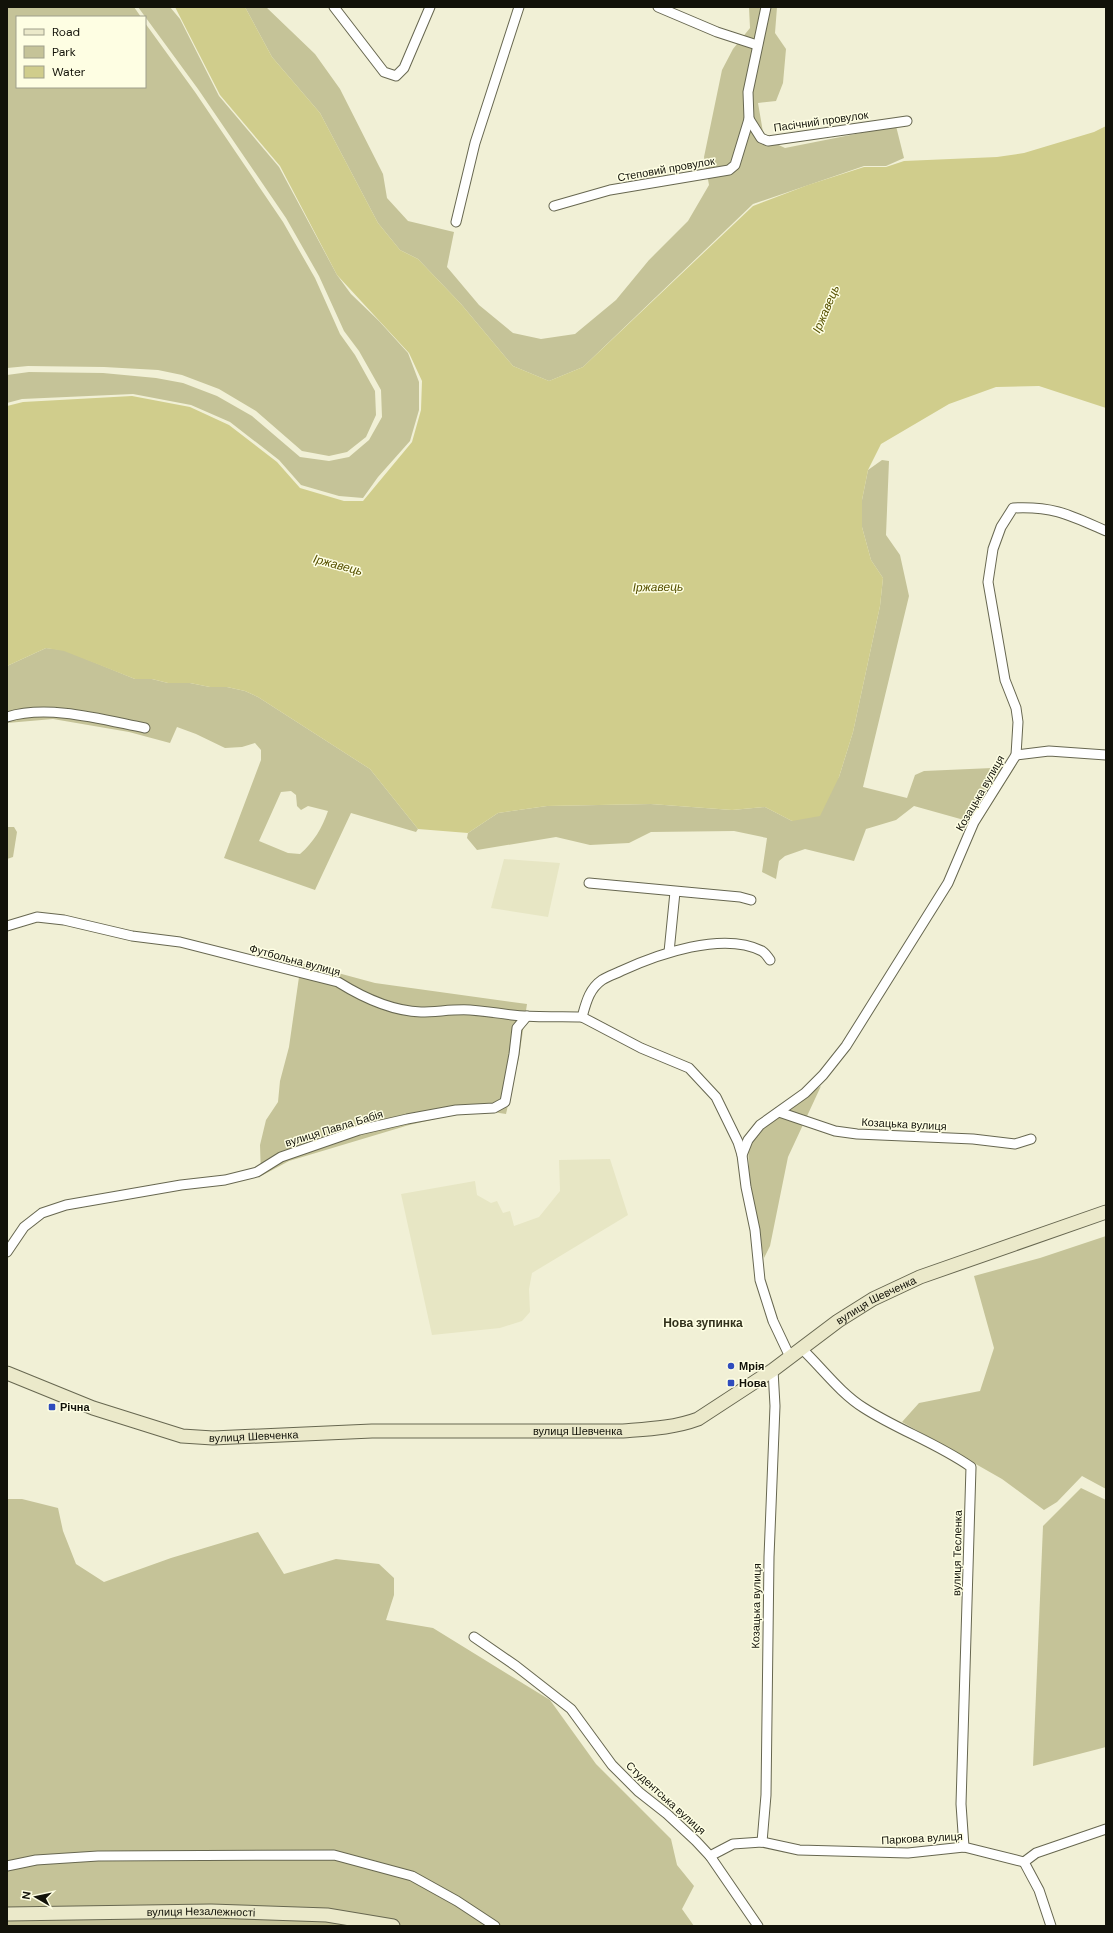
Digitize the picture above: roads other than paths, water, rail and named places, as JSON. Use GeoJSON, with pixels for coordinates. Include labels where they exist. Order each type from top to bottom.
{"type":"FeatureCollection","features":[{"type":"Feature","properties":{"kind":"street"},"geometry":{"type":"LineString","coordinates":[[334,7],[384,72],[396,76],[404,68],[430,7]]}},
{"type":"Feature","properties":{"kind":"street"},"geometry":{"type":"LineString","coordinates":[[456,222],[475,143],[519,7]]}},
{"type":"Feature","properties":{"kind":"street"},"geometry":{"type":"LineString","coordinates":[[658,7],[717,32],[757,45]]}},
{"type":"Feature","properties":{"kind":"street"},"geometry":{"type":"LineString","coordinates":[[749,119],[748,92],[766,7]]}},
{"type":"Feature","properties":{"kind":"street","name":"Пасічний провулок"},"geometry":{"type":"LineString","coordinates":[[749,119],[761,138],[768,141],[907,121]]}},
{"type":"Feature","properties":{"kind":"street","name":"Степовий провулок"},"geometry":{"type":"LineString","coordinates":[[554,206],[610,190],[728,170],[735,165],[738,158],[749,119]]}},
{"type":"Feature","properties":{"kind":"street","name":"Козацька вулиця"},"geometry":{"type":"LineString","coordinates":[[742,1155],[748,1140],[760,1125],[805,1093],[823,1076],[846,1046],[948,883],[974,822],[1016,754],[1018,722],[1016,708],[1005,680],[988,582],[993,549],[1001,527],[1013,508],[1037,507],[1065,513],[1106,531]]}},
{"type":"Feature","properties":{"kind":"street"},"geometry":{"type":"LineString","coordinates":[[7,717],[44,712],[68,714],[145,728]]}},
{"type":"Feature","properties":{"kind":"street"},"geometry":{"type":"LineString","coordinates":[[1016,754],[1049,750],[1106,755]]}},
{"type":"Feature","properties":{"kind":"street"},"geometry":{"type":"LineString","coordinates":[[590,883],[740,897],[750,900]]}},
{"type":"Feature","properties":{"kind":"street"},"geometry":{"type":"LineString","coordinates":[[669,952],[675,892]]}},
{"type":"Feature","properties":{"kind":"street","name":"Футбольна вулиця"},"geometry":{"type":"LineString","coordinates":[[7,926],[37,917],[64,920],[132,936],[180,942],[338,982],[357,994],[405,1010],[420,1012],[467,1010],[527,1016],[582,1017]]}},
{"type":"Feature","properties":{"kind":"street"},"geometry":{"type":"LineString","coordinates":[[770,960],[763,951],[745,946],[726,944],[704,944],[669,952],[634,965],[602,980],[588,994],[582,1017],[641,1048],[689,1068],[716,1097],[738,1142],[742,1155],[746,1187],[755,1230],[760,1280],[773,1321],[790,1357]]}},
{"type":"Feature","properties":{"kind":"street","name":"вулиця Павла Бабія"},"geometry":{"type":"LineString","coordinates":[[7,1252],[24,1227],[42,1213],[66,1205],[181,1185],[225,1180],[257,1172],[281,1157],[359,1130],[456,1110],[494,1108],[505,1102],[517,1028],[527,1016]]}},
{"type":"Feature","properties":{"kind":"street","name":"Козацька вулиця"},"geometry":{"type":"LineString","coordinates":[[779,1112],[835,1131],[856,1134],[973,1139],[1015,1144],[1031,1139]]}},
{"type":"Feature","properties":{"kind":"street","name":"вулиця Шевченка"},"geometry":{"type":"LineString","coordinates":[[7,1373],[57,1395],[182,1436],[213,1438],[372,1431],[623,1431],[653,1429],[686,1423],[698,1419],[773,1370],[838,1321],[873,1299],[920,1277],[1106,1212]]}},
{"type":"Feature","properties":{"kind":"street","name":"вулиця Тесленка"},"geometry":{"type":"LineString","coordinates":[[802,1349],[834,1383],[862,1407],[901,1429],[953,1454],[971,1467],[961,1804],[964,1847]]}},
{"type":"Feature","properties":{"kind":"street","name":"Козацька вулиця"},"geometry":{"type":"LineString","coordinates":[[762,1842],[766,1795],[769,1557],[775,1406],[773,1370]]}},
{"type":"Feature","properties":{"kind":"street","name":"Студентська вулиця"},"geometry":{"type":"LineString","coordinates":[[474,1637],[516,1666],[571,1709],[612,1765],[639,1792],[668,1814],[696,1840],[710,1856],[758,1926]]}},
{"type":"Feature","properties":{"kind":"street"},"geometry":{"type":"LineString","coordinates":[[1051,1926],[1039,1890],[1024,1862],[1036,1853],[1106,1829]]}},
{"type":"Feature","properties":{"kind":"street","name":"Паркова вулиця"},"geometry":{"type":"LineString","coordinates":[[710,1856],[733,1844],[762,1842],[799,1850],[908,1853],[964,1847],[1024,1862]]}},
{"type":"Feature","properties":{"kind":"street"},"geometry":{"type":"LineString","coordinates":[[7,1866],[36,1860],[98,1856],[334,1855],[412,1876],[457,1901],[495,1926]]}},
{"type":"Feature","properties":{"kind":"street","name":"вулиця Незалежності"},"geometry":{"type":"LineString","coordinates":[[7,1914],[211,1911],[327,1915],[393,1926]]}},
{"type":"Feature","properties":{"kind":"water","name":"Іржавець"},"geometry":{"type":"Polygon","coordinates":[[[175,7],[245,7],[272,57],[320,113],[378,223],[400,250],[418,259],[461,304],[513,366],[549,381],[583,367],[753,206],[808,185],[864,167],[886,167],[904,161],[997,157],[1024,153],[1094,132],[1106,126],[1106,408],[1039,386],[996,387],[949,404],[881,444],[868,470],[862,500],[862,527],[871,560],[883,578],[880,606],[853,732],[839,777],[820,816],[792,821],[765,807],[732,810],[651,804],[547,806],[498,813],[468,833],[418,829],[370,769],[258,697],[245,691],[227,687],[210,687],[190,683],[168,683],[152,679],[135,679],[64,651],[46,648],[7,666],[7,406],[23,402],[132,396],[190,407],[229,425],[277,462],[300,488],[344,501],[363,501],[412,442],[421,410],[422,381],[409,353],[337,275],[280,166],[220,95],[175,7]]]}},
{"type":"Feature","properties":{"kind":"place","name":"Мрія"},"geometry":{"type":"Point","coordinates":[731,1366]}},
{"type":"Feature","properties":{"kind":"place","name":"Нова"},"geometry":{"type":"Point","coordinates":[731,1383]}},
{"type":"Feature","properties":{"kind":"place","name":"Річна"},"geometry":{"type":"Point","coordinates":[52,1407]}},
{"type":"Feature","properties":{"kind":"district","name":"Нова зупинка"},"geometry":{"type":"Point","coordinates":[703,1323]}}]}
